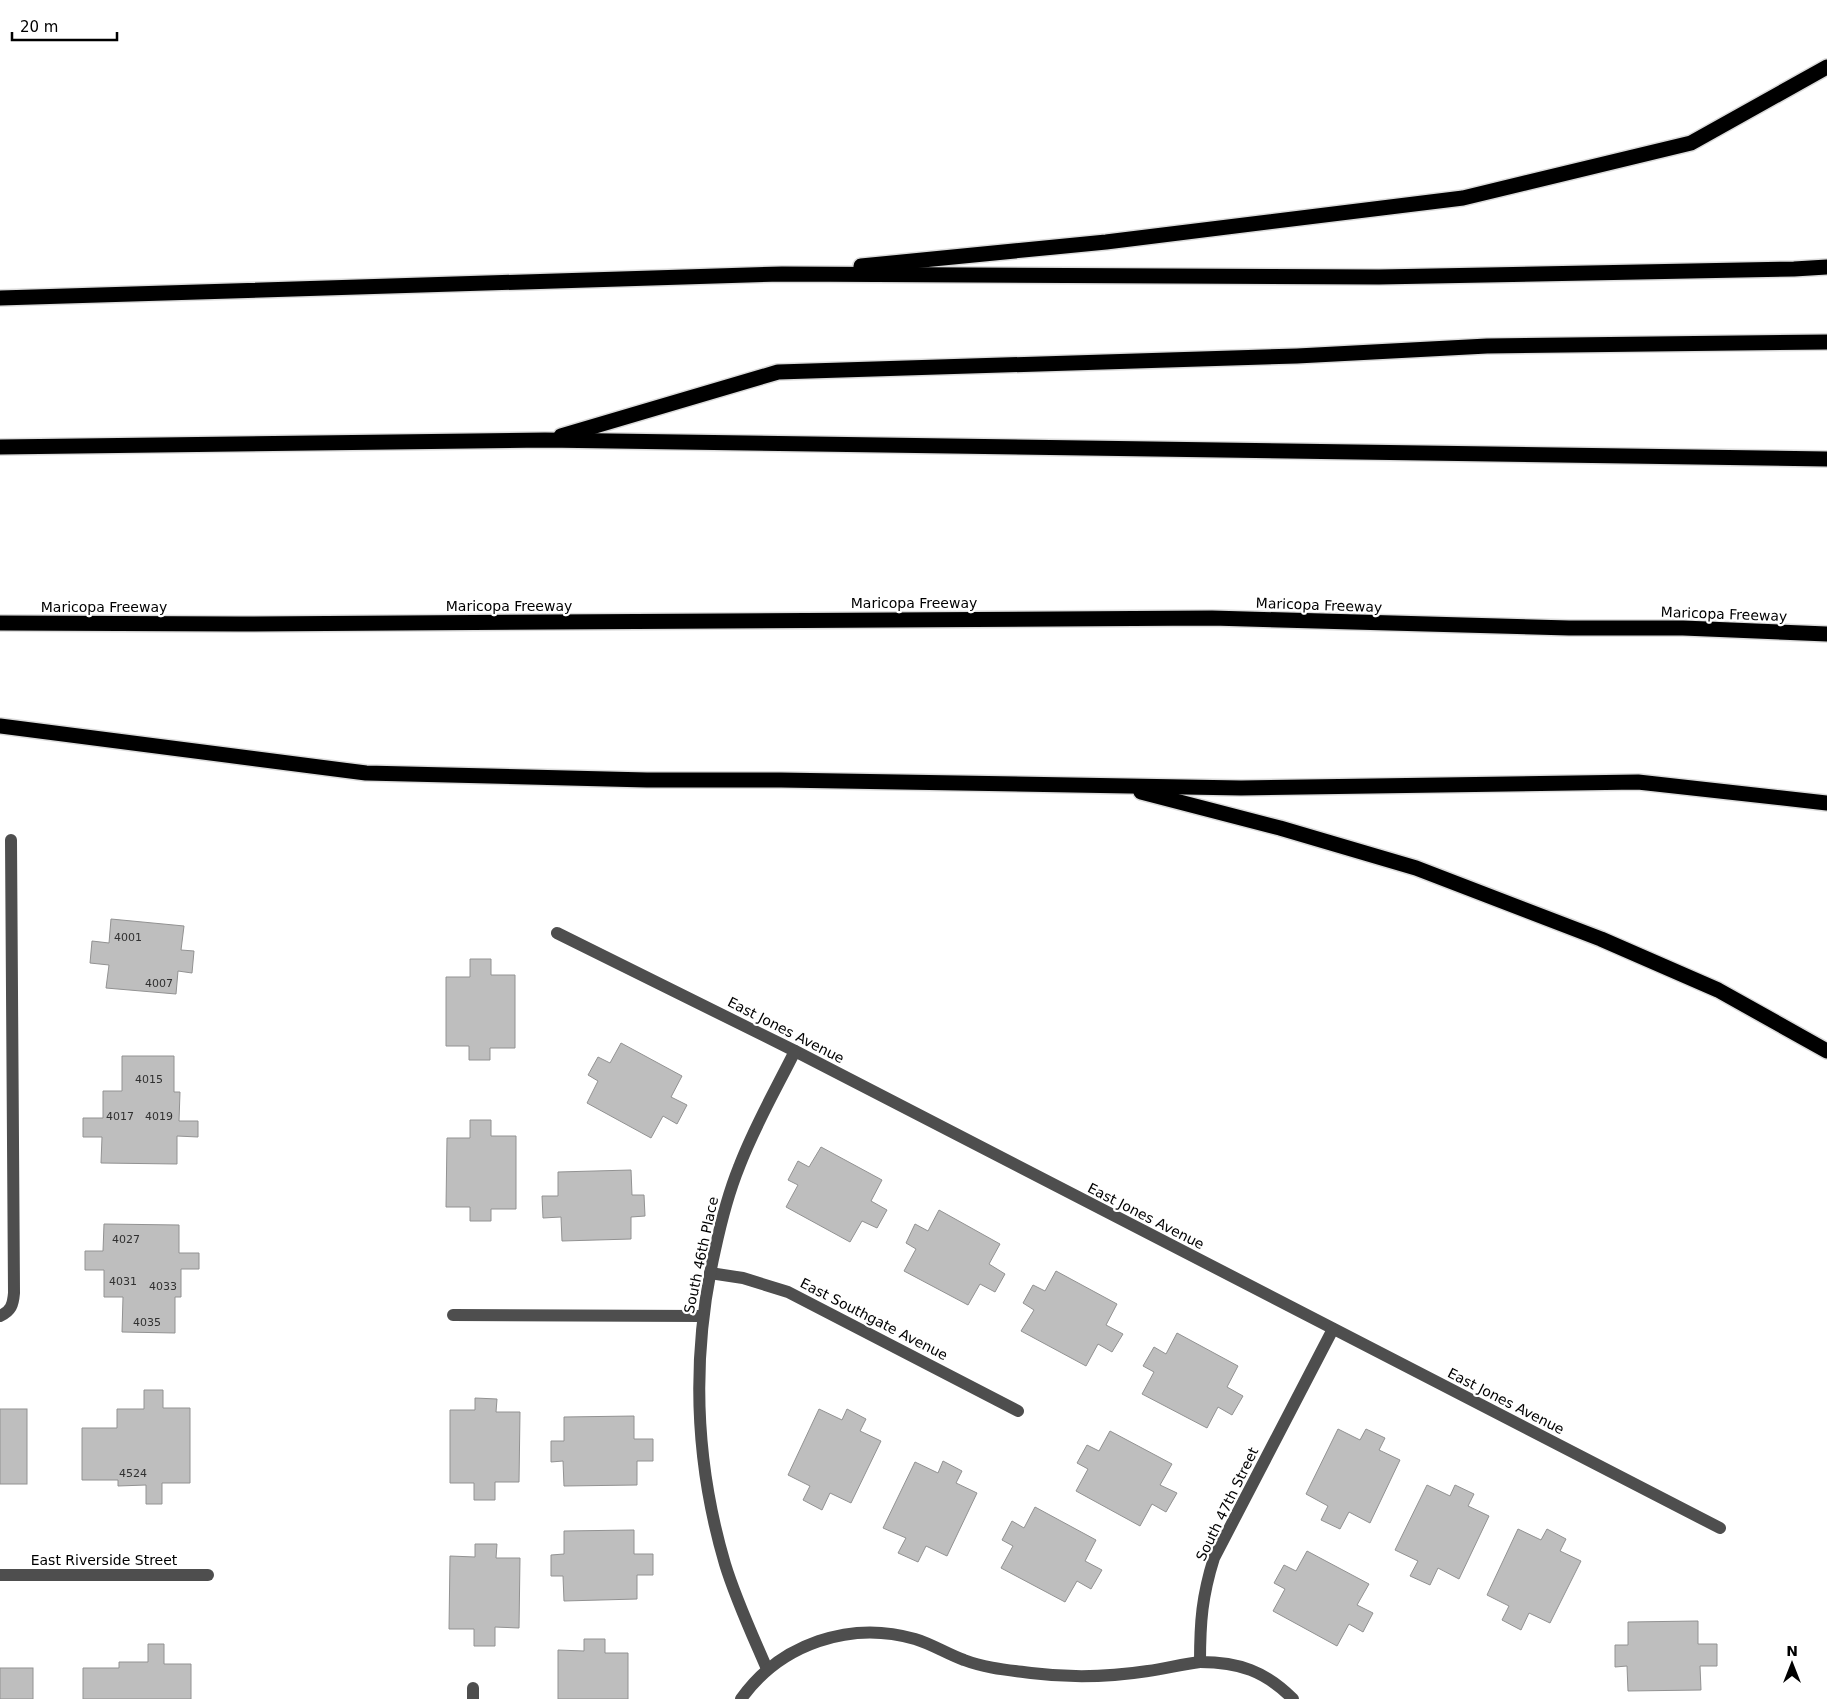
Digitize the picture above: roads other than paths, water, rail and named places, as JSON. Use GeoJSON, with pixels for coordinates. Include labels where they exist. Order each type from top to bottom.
{"type":"FeatureCollection","features":[{"type":"Feature","properties":{"kind":"highway"},"geometry":{"type":"LineString","coordinates":[[782,274],[1106,242],[1463,198],[1690,143],[1827,67]]}},
{"type":"Feature","properties":{"kind":"highway"},"geometry":{"type":"LineString","coordinates":[[0,298],[782,274],[1379,277],[1827,267]]}},
{"type":"Feature","properties":{"kind":"highway"},"geometry":{"type":"LineString","coordinates":[[545,440],[778,372],[1297,356],[1487,346],[1827,342]]}},
{"type":"Feature","properties":{"kind":"highway"},"geometry":{"type":"LineString","coordinates":[[0,447],[545,440],[1827,459]]}},
{"type":"Feature","properties":{"kind":"highway","name":"Maricopa Freeway"},"geometry":{"type":"LineString","coordinates":[[0,623],[240,624],[1212,618],[1570,628],[1683,628],[1827,634]]}},
{"type":"Feature","properties":{"kind":"highway"},"geometry":{"type":"LineString","coordinates":[[0,726],[366,773],[646,780],[781,780],[1241,788],[1638,782],[1827,803]]}},
{"type":"Feature","properties":{"kind":"highway"},"geometry":{"type":"LineString","coordinates":[[1118,785],[1280,828],[1416,868],[1600,939],[1718,990],[1827,1051]]}},
{"type":"Feature","properties":{"kind":"street"},"geometry":{"type":"LineString","coordinates":[[4,1314],[13,1303],[14,1293],[11,840]]}},
{"type":"Feature","properties":{"kind":"street","name":"East Jones Avenue"},"geometry":{"type":"LineString","coordinates":[[557,933],[795,1051],[1720,1528]]}},
{"type":"Feature","properties":{"kind":"street","name":"South 46th Place"},"geometry":{"type":"LineString","coordinates":[[767,1669],[743,1614],[725,1565],[708,1496],[703,1467],[699,1410],[700,1347],[702,1316],[710,1273],[728,1198],[750,1140],[795,1051]]}},
{"type":"Feature","properties":{"kind":"street","name":"East Southgate Avenue"},"geometry":{"type":"LineString","coordinates":[[710,1273],[765,1283],[788,1292],[1018,1411]]}},
{"type":"Feature","properties":{"kind":"street"},"geometry":{"type":"LineString","coordinates":[[454,1315],[702,1316]]}},
{"type":"Feature","properties":{"kind":"street","name":"South 47th Street"},"geometry":{"type":"LineString","coordinates":[[1200,1662],[1201,1608],[1214,1558],[1333,1329]]}},
{"type":"Feature","properties":{"kind":"street","name":"East Riverside Street"},"geometry":{"type":"LineString","coordinates":[[0,1575],[208,1574]]}},
{"type":"Feature","properties":{"kind":"street"},"geometry":{"type":"LineString","coordinates":[[741,1699],[750,1686],[767,1669],[784,1657],[804,1646],[834,1636],[861,1632],[898,1635],[986,1666],[1056,1675],[1106,1676],[1151,1671],[1200,1662],[1220,1662],[1251,1669],[1266,1677],[1293,1699]]}}]}
